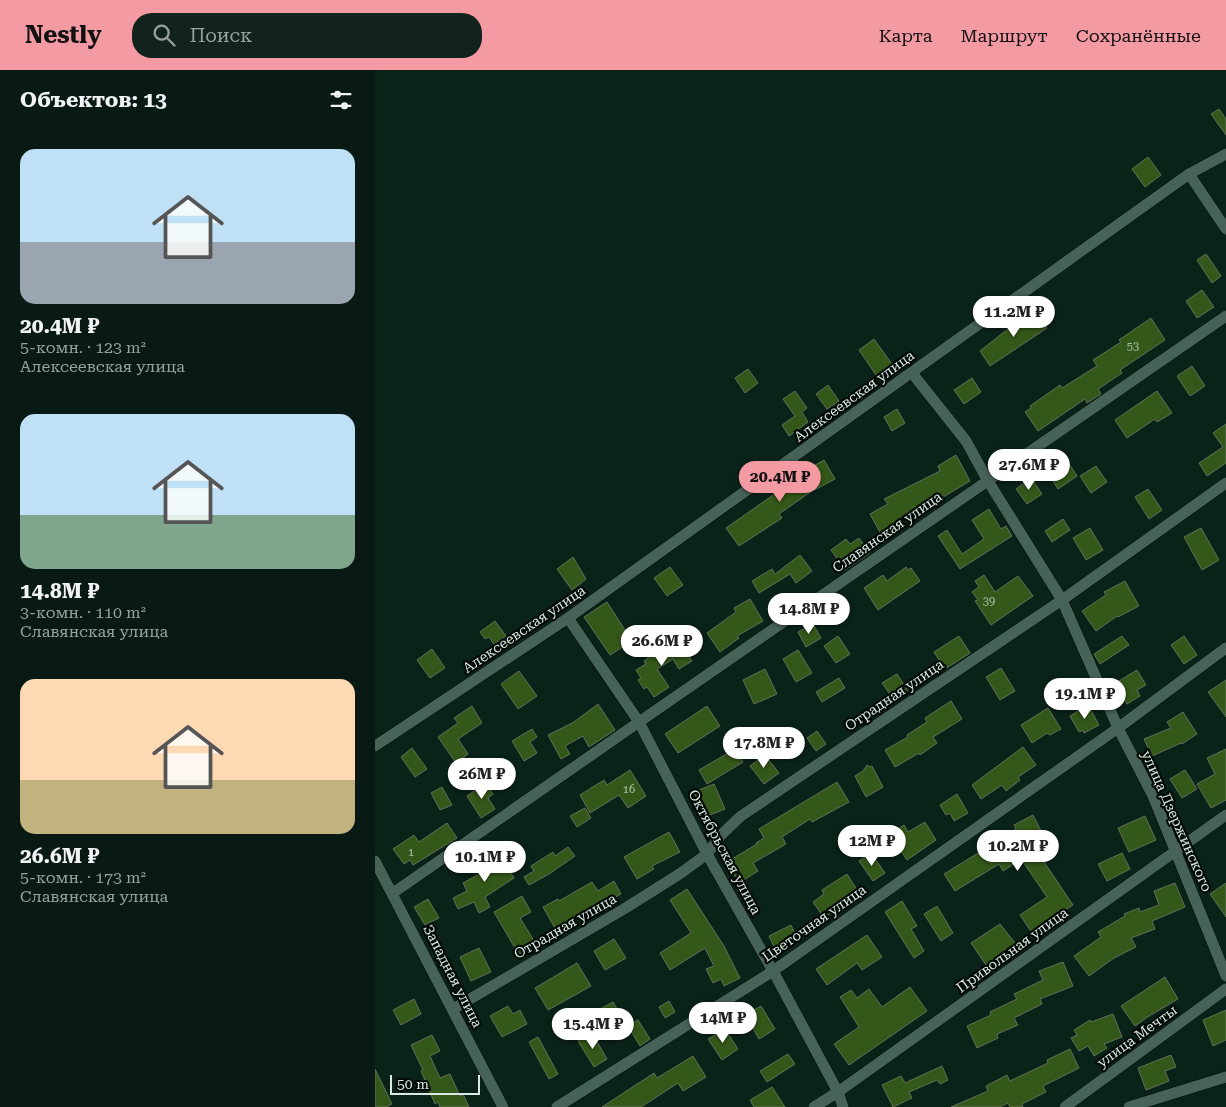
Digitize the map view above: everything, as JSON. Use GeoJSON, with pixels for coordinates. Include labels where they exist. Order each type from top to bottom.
{"type":"FeatureCollection","features":[{"type":"Feature","properties":{"kind":"street","name":"Алексеевская улица"},"geometry":{"type":"LineString","coordinates":[[375,746],[568,618],[1189,174],[1226,154]]}},
{"type":"Feature","properties":{"kind":"street"},"geometry":{"type":"LineString","coordinates":[[1189,174],[1226,229]]}},
{"type":"Feature","properties":{"kind":"street","name":"Славянская улица"},"geometry":{"type":"LineString","coordinates":[[393,894],[1226,316]]}},
{"type":"Feature","properties":{"kind":"street","name":"улица Дзержинского"},"geometry":{"type":"LineString","coordinates":[[912,372],[966,441],[988,481],[1062,600],[1118,728],[1153,796],[1226,976]]}},
{"type":"Feature","properties":{"kind":"street","name":"Отрадная улица"},"geometry":{"type":"LineString","coordinates":[[453,1009],[624,909],[707,854],[721,835],[741,816],[1062,600],[1226,483]]}},
{"type":"Feature","properties":{"kind":"street","name":"Октябрьская улица"},"geometry":{"type":"LineString","coordinates":[[568,618],[639,722],[707,854],[838,1092],[843,1107]]}},
{"type":"Feature","properties":{"kind":"street","name":"Цветочная улица"},"geometry":{"type":"LineString","coordinates":[[557,1107],[773,971],[1118,728],[1226,648]]}},
{"type":"Feature","properties":{"kind":"street","name":"Привольная улица"},"geometry":{"type":"LineString","coordinates":[[814,1107],[838,1092],[1226,815]]}},
{"type":"Feature","properties":{"kind":"street","name":"Западная улица"},"geometry":{"type":"LineString","coordinates":[[375,860],[503,1107]]}},
{"type":"Feature","properties":{"kind":"street","name":"улица Мечты"},"geometry":{"type":"LineString","coordinates":[[1065,1107],[1226,989]]}},
{"type":"Feature","properties":{"kind":"street"},"geometry":{"type":"LineString","coordinates":[[1129,1107],[1226,1077]]}},
{"type":"Feature","properties":{"kind":"building"},"geometry":{"type":"Polygon","coordinates":[[[1219,109],[1226,119],[1226,135],[1211,114],[1219,109]]]}},
{"type":"Feature","properties":{"kind":"building"},"geometry":{"type":"Polygon","coordinates":[[[1148,157],[1161,175],[1145,187],[1132,169],[1148,157]]]}},
{"type":"Feature","properties":{"kind":"building"},"geometry":{"type":"Polygon","coordinates":[[[1206,254],[1221,276],[1212,283],[1197,260],[1206,254]]]}},
{"type":"Feature","properties":{"kind":"building"},"geometry":{"type":"Polygon","coordinates":[[[1202,290],[1214,307],[1197,318],[1186,301],[1202,290]]]}},
{"type":"Feature","properties":{"kind":"building"},"geometry":{"type":"Polygon","coordinates":[[[1036,310],[1047,328],[990,366],[980,351],[1018,321],[1036,310]]]}},
{"type":"Feature","properties":{"kind":"building"},"geometry":{"type":"Polygon","coordinates":[[[1151,318],[1165,340],[1120,370],[1122,373],[1098,389],[1101,394],[1087,403],[1085,399],[1038,431],[1025,412],[1031,408],[1030,406],[1060,385],[1062,388],[1097,366],[1093,360],[1121,342],[1119,340],[1151,318]]]}},
{"type":"Feature","properties":{"kind":"building"},"geometry":{"type":"Polygon","coordinates":[[[874,339],[892,364],[876,375],[859,350],[874,339]]]}},
{"type":"Feature","properties":{"kind":"building"},"geometry":{"type":"Polygon","coordinates":[[[1192,366],[1205,386],[1190,396],[1177,376],[1192,366]]]}},
{"type":"Feature","properties":{"kind":"building"},"geometry":{"type":"Polygon","coordinates":[[[748,369],[758,383],[745,393],[735,378],[748,369]]]}},
{"type":"Feature","properties":{"kind":"building"},"geometry":{"type":"Polygon","coordinates":[[[972,378],[981,392],[964,404],[954,390],[972,378]]]}},
{"type":"Feature","properties":{"kind":"building"},"geometry":{"type":"Polygon","coordinates":[[[828,385],[839,401],[827,409],[816,394],[828,385]]]}},
{"type":"Feature","properties":{"kind":"building"},"geometry":{"type":"Polygon","coordinates":[[[795,391],[807,408],[802,412],[808,422],[789,436],[782,425],[795,416],[783,399],[795,391]]]}},
{"type":"Feature","properties":{"kind":"building"},"geometry":{"type":"Polygon","coordinates":[[[1157,391],[1172,413],[1157,422],[1155,419],[1127,438],[1115,420],[1157,391]]]}},
{"type":"Feature","properties":{"kind":"building"},"geometry":{"type":"Polygon","coordinates":[[[897,409],[905,423],[892,431],[884,417],[897,409]]]}},
{"type":"Feature","properties":{"kind":"building"},"geometry":{"type":"Polygon","coordinates":[[[1226,424],[1226,463],[1207,476],[1199,463],[1223,447],[1213,433],[1226,424]]]}},
{"type":"Feature","properties":{"kind":"building"},"geometry":{"type":"Polygon","coordinates":[[[956,455],[970,481],[938,500],[914,511],[915,513],[881,534],[870,514],[888,504],[884,499],[940,471],[938,466],[956,455]]]}},
{"type":"Feature","properties":{"kind":"building"},"geometry":{"type":"Polygon","coordinates":[[[1064,456],[1077,476],[1058,489],[1051,478],[1054,475],[1048,467],[1064,456]]]}},
{"type":"Feature","properties":{"kind":"building"},"geometry":{"type":"Polygon","coordinates":[[[824,460],[835,479],[809,493],[779,514],[782,518],[739,546],[726,528],[799,477],[798,475],[824,460]]]}},
{"type":"Feature","properties":{"kind":"building"},"geometry":{"type":"Polygon","coordinates":[[[1096,466],[1107,482],[1091,493],[1080,476],[1096,466]]]}},
{"type":"Feature","properties":{"kind":"building"},"geometry":{"type":"Polygon","coordinates":[[[1031,478],[1042,494],[1027,504],[1016,489],[1031,478]]]}},
{"type":"Feature","properties":{"kind":"building"},"geometry":{"type":"Polygon","coordinates":[[[1148,489],[1162,510],[1149,519],[1135,497],[1148,489]]]}},
{"type":"Feature","properties":{"kind":"building"},"geometry":{"type":"Polygon","coordinates":[[[989,509],[1001,529],[1006,526],[1012,536],[960,569],[938,536],[947,530],[962,554],[984,539],[972,520],[989,509]]]}},
{"type":"Feature","properties":{"kind":"building"},"geometry":{"type":"Polygon","coordinates":[[[1063,519],[1070,530],[1052,542],[1045,531],[1063,519]]]}},
{"type":"Feature","properties":{"kind":"building"},"geometry":{"type":"Polygon","coordinates":[[[1090,528],[1103,550],[1086,560],[1073,538],[1090,528]]]}},
{"type":"Feature","properties":{"kind":"building"},"geometry":{"type":"Polygon","coordinates":[[[1201,528],[1219,560],[1202,570],[1184,537],[1201,528]]]}},
{"type":"Feature","properties":{"kind":"building"},"geometry":{"type":"Polygon","coordinates":[[[859,538],[870,553],[845,570],[831,550],[846,539],[850,544],[859,538]]]}},
{"type":"Feature","properties":{"kind":"building"},"geometry":{"type":"Polygon","coordinates":[[[800,555],[812,571],[796,583],[790,574],[759,593],[752,581],[772,569],[775,574],[800,555]]]}},
{"type":"Feature","properties":{"kind":"building"},"geometry":{"type":"Polygon","coordinates":[[[573,557],[586,579],[572,590],[557,569],[573,557]]]}},
{"type":"Feature","properties":{"kind":"building"},"geometry":{"type":"Polygon","coordinates":[[[670,567],[683,585],[667,596],[654,578],[670,567]]]}},
{"type":"Feature","properties":{"kind":"building"},"geometry":{"type":"Polygon","coordinates":[[[906,567],[908,570],[911,568],[920,581],[878,610],[864,588],[883,575],[887,581],[906,567]]]}},
{"type":"Feature","properties":{"kind":"building"},"geometry":{"type":"Polygon","coordinates":[[[984,575],[995,592],[1018,576],[1033,596],[991,625],[975,601],[978,600],[972,592],[979,587],[975,581],[984,575]]]}},
{"type":"Feature","properties":{"kind":"building"},"geometry":{"type":"Polygon","coordinates":[[[1125,581],[1139,606],[1117,616],[1096,631],[1082,611],[1106,595],[1104,592],[1125,581]]]}},
{"type":"Feature","properties":{"kind":"building"},"geometry":{"type":"Polygon","coordinates":[[[750,599],[763,621],[737,636],[739,638],[720,652],[707,633],[736,612],[734,608],[750,599]]]}},
{"type":"Feature","properties":{"kind":"building"},"geometry":{"type":"Polygon","coordinates":[[[607,602],[632,641],[610,655],[584,617],[607,602]]]}},
{"type":"Feature","properties":{"kind":"building"},"geometry":{"type":"Polygon","coordinates":[[[495,621],[506,636],[494,644],[489,637],[485,639],[480,632],[495,621]]]}},
{"type":"Feature","properties":{"kind":"building"},"geometry":{"type":"Polygon","coordinates":[[[813,624],[821,638],[806,647],[798,632],[813,624]]]}},
{"type":"Feature","properties":{"kind":"building"},"geometry":{"type":"Polygon","coordinates":[[[838,636],[850,654],[836,663],[824,646],[838,636]]]}},
{"type":"Feature","properties":{"kind":"building"},"geometry":{"type":"Polygon","coordinates":[[[959,636],[970,653],[945,669],[934,652],[959,636]]]}},
{"type":"Feature","properties":{"kind":"building"},"geometry":{"type":"Polygon","coordinates":[[[1122,636],[1129,645],[1100,664],[1094,654],[1122,636]]]}},
{"type":"Feature","properties":{"kind":"building"},"geometry":{"type":"Polygon","coordinates":[[[1184,636],[1197,655],[1184,664],[1171,645],[1184,636]]]}},
{"type":"Feature","properties":{"kind":"building"},"geometry":{"type":"Polygon","coordinates":[[[677,638],[692,661],[679,669],[673,659],[657,669],[669,687],[654,697],[647,687],[644,689],[638,680],[641,678],[636,670],[646,664],[644,661],[677,638]]]}},
{"type":"Feature","properties":{"kind":"building"},"geometry":{"type":"Polygon","coordinates":[[[432,649],[445,668],[430,678],[417,660],[432,649]]]}},
{"type":"Feature","properties":{"kind":"building"},"geometry":{"type":"Polygon","coordinates":[[[798,650],[812,673],[796,682],[783,659],[798,650]]]}},
{"type":"Feature","properties":{"kind":"building"},"geometry":{"type":"Polygon","coordinates":[[[1001,668],[1015,691],[1000,700],[986,677],[1001,668]]]}},
{"type":"Feature","properties":{"kind":"building"},"geometry":{"type":"Polygon","coordinates":[[[765,669],[777,694],[754,704],[743,680],[765,669]]]}},
{"type":"Feature","properties":{"kind":"building"},"geometry":{"type":"Polygon","coordinates":[[[1137,670],[1146,685],[1137,690],[1140,696],[1127,704],[1114,684],[1137,670]]]}},
{"type":"Feature","properties":{"kind":"building"},"geometry":{"type":"Polygon","coordinates":[[[519,671],[537,696],[518,709],[501,684],[519,671]]]}},
{"type":"Feature","properties":{"kind":"building"},"geometry":{"type":"Polygon","coordinates":[[[897,674],[908,691],[894,700],[882,683],[897,674]]]}},
{"type":"Feature","properties":{"kind":"building"},"geometry":{"type":"Polygon","coordinates":[[[839,678],[845,688],[822,702],[816,692],[839,678]]]}},
{"type":"Feature","properties":{"kind":"building"},"geometry":{"type":"Polygon","coordinates":[[[1226,680],[1226,717],[1208,692],[1226,680]]]}},
{"type":"Feature","properties":{"kind":"building"},"geometry":{"type":"Polygon","coordinates":[[[951,701],[962,719],[933,737],[937,743],[920,755],[919,753],[895,767],[885,750],[908,737],[907,735],[927,722],[925,718],[951,701]]]}},
{"type":"Feature","properties":{"kind":"building"},"geometry":{"type":"Polygon","coordinates":[[[598,704],[615,730],[589,747],[583,736],[565,746],[570,754],[561,759],[548,735],[574,722],[598,704]]]}},
{"type":"Feature","properties":{"kind":"building"},"geometry":{"type":"Polygon","coordinates":[[[1088,705],[1099,725],[1084,733],[1083,730],[1079,732],[1070,716],[1088,705]]]}},
{"type":"Feature","properties":{"kind":"building"},"geometry":{"type":"Polygon","coordinates":[[[472,706],[482,723],[458,739],[468,754],[456,763],[438,737],[458,723],[454,718],[472,706]]]}},
{"type":"Feature","properties":{"kind":"building"},"geometry":{"type":"Polygon","coordinates":[[[707,706],[720,726],[678,753],[665,734],[707,706]]]}},
{"type":"Feature","properties":{"kind":"building"},"geometry":{"type":"Polygon","coordinates":[[[1048,708],[1061,729],[1050,735],[1047,733],[1032,743],[1021,725],[1048,708]]]}},
{"type":"Feature","properties":{"kind":"building"},"geometry":{"type":"Polygon","coordinates":[[[1183,712],[1197,734],[1182,744],[1152,756],[1144,739],[1171,728],[1167,722],[1183,712]]]}},
{"type":"Feature","properties":{"kind":"building"},"geometry":{"type":"Polygon","coordinates":[[[532,729],[537,737],[530,742],[537,753],[524,761],[512,741],[532,729]]]}},
{"type":"Feature","properties":{"kind":"building"},"geometry":{"type":"Polygon","coordinates":[[[817,731],[826,744],[816,751],[807,738],[817,731]]]}},
{"type":"Feature","properties":{"kind":"building"},"geometry":{"type":"Polygon","coordinates":[[[1023,747],[1036,765],[1018,777],[1020,780],[1006,791],[1002,785],[981,799],[972,785],[1023,747]]]}},
{"type":"Feature","properties":{"kind":"building"},"geometry":{"type":"Polygon","coordinates":[[[412,748],[427,769],[415,777],[401,757],[412,748]]]}},
{"type":"Feature","properties":{"kind":"building"},"geometry":{"type":"Polygon","coordinates":[[[735,749],[743,762],[707,784],[699,770],[735,749]]]}},
{"type":"Feature","properties":{"kind":"building"},"geometry":{"type":"Polygon","coordinates":[[[1226,749],[1226,800],[1211,808],[1197,784],[1215,774],[1207,758],[1226,749]]]}},
{"type":"Feature","properties":{"kind":"building"},"geometry":{"type":"Polygon","coordinates":[[[765,755],[779,773],[764,784],[750,766],[765,755]]]}},
{"type":"Feature","properties":{"kind":"building"},"geometry":{"type":"Polygon","coordinates":[[[867,765],[872,766],[883,787],[866,797],[855,776],[863,771],[867,765]]]}},
{"type":"Feature","properties":{"kind":"building"},"geometry":{"type":"Polygon","coordinates":[[[630,770],[646,796],[628,808],[619,795],[590,813],[580,795],[604,780],[607,785],[630,770]]]}},
{"type":"Feature","properties":{"kind":"building"},"geometry":{"type":"Polygon","coordinates":[[[1185,770],[1197,789],[1182,798],[1170,779],[1185,770]]]}},
{"type":"Feature","properties":{"kind":"building"},"geometry":{"type":"Polygon","coordinates":[[[837,782],[849,802],[812,822],[810,819],[782,837],[786,844],[753,863],[758,871],[739,883],[727,862],[764,838],[759,829],[837,782]]]}},
{"type":"Feature","properties":{"kind":"building"},"geometry":{"type":"Polygon","coordinates":[[[486,783],[493,794],[488,798],[495,809],[481,818],[467,796],[486,783]]]}},
{"type":"Feature","properties":{"kind":"building"},"geometry":{"type":"Polygon","coordinates":[[[714,784],[725,809],[705,817],[694,792],[714,784]]]}},
{"type":"Feature","properties":{"kind":"building"},"geometry":{"type":"Polygon","coordinates":[[[442,787],[452,805],[440,810],[431,793],[442,787]]]}},
{"type":"Feature","properties":{"kind":"building"},"geometry":{"type":"Polygon","coordinates":[[[957,794],[968,813],[954,821],[950,813],[946,815],[940,805],[957,794]]]}},
{"type":"Feature","properties":{"kind":"building"},"geometry":{"type":"Polygon","coordinates":[[[585,808],[591,818],[577,827],[570,816],[585,808]]]}},
{"type":"Feature","properties":{"kind":"building"},"geometry":{"type":"Polygon","coordinates":[[[1033,815],[1044,837],[1032,844],[1073,905],[1057,915],[1058,918],[1047,924],[1048,928],[1035,937],[1020,915],[1047,897],[1021,859],[1003,871],[999,864],[955,891],[944,874],[1016,829],[1014,825],[1033,815]]]}},
{"type":"Feature","properties":{"kind":"building"},"geometry":{"type":"Polygon","coordinates":[[[1145,816],[1156,840],[1129,852],[1118,828],[1145,816]]]}},
{"type":"Feature","properties":{"kind":"building"},"geometry":{"type":"Polygon","coordinates":[[[925,822],[936,840],[907,860],[890,834],[904,825],[908,832],[925,822]]]}},
{"type":"Feature","properties":{"kind":"building"},"geometry":{"type":"Polygon","coordinates":[[[447,823],[457,838],[413,865],[410,860],[404,864],[393,849],[414,835],[419,842],[447,823]]]}},
{"type":"Feature","properties":{"kind":"building"},"geometry":{"type":"Polygon","coordinates":[[[669,832],[680,852],[652,866],[654,869],[637,879],[624,857],[669,832]]]}},
{"type":"Feature","properties":{"kind":"building"},"geometry":{"type":"Polygon","coordinates":[[[568,847],[575,856],[529,885],[524,877],[534,871],[531,866],[553,852],[555,856],[568,847]]]}},
{"type":"Feature","properties":{"kind":"building"},"geometry":{"type":"Polygon","coordinates":[[[498,852],[514,878],[485,897],[490,907],[479,913],[474,902],[458,909],[453,898],[467,891],[463,883],[483,872],[478,865],[498,852]]]}},
{"type":"Feature","properties":{"kind":"building"},"geometry":{"type":"Polygon","coordinates":[[[871,853],[885,873],[873,881],[859,861],[871,853]]]}},
{"type":"Feature","properties":{"kind":"building"},"geometry":{"type":"Polygon","coordinates":[[[1122,853],[1130,869],[1107,881],[1098,864],[1122,853]]]}},
{"type":"Feature","properties":{"kind":"building"},"geometry":{"type":"Polygon","coordinates":[[[847,874],[859,893],[824,918],[813,902],[824,894],[822,890],[847,874]]]}},
{"type":"Feature","properties":{"kind":"building"},"geometry":{"type":"Polygon","coordinates":[[[614,881],[621,894],[602,904],[600,902],[556,930],[543,907],[558,899],[559,901],[592,882],[598,891],[614,881]]]}},
{"type":"Feature","properties":{"kind":"building"},"geometry":{"type":"Polygon","coordinates":[[[1175,883],[1185,907],[1152,921],[1155,929],[1131,938],[1136,947],[1114,958],[1089,976],[1074,956],[1101,937],[1098,932],[1125,916],[1124,914],[1139,908],[1140,912],[1159,905],[1154,891],[1175,883]]]}},
{"type":"Feature","properties":{"kind":"building"},"geometry":{"type":"Polygon","coordinates":[[[1226,883],[1226,917],[1210,894],[1226,883]]]}},
{"type":"Feature","properties":{"kind":"building"},"geometry":{"type":"Polygon","coordinates":[[[687,889],[724,946],[740,978],[724,986],[721,979],[713,983],[706,969],[714,966],[705,948],[670,970],[660,953],[691,933],[670,900],[687,889]]]}},
{"type":"Feature","properties":{"kind":"building"},"geometry":{"type":"Polygon","coordinates":[[[522,896],[531,912],[520,918],[536,944],[519,955],[494,912],[522,896]]]}},
{"type":"Feature","properties":{"kind":"building"},"geometry":{"type":"Polygon","coordinates":[[[428,899],[439,918],[425,925],[414,907],[428,899]]]}},
{"type":"Feature","properties":{"kind":"building"},"geometry":{"type":"Polygon","coordinates":[[[902,901],[917,926],[911,929],[924,951],[914,958],[885,912],[902,901]]]}},
{"type":"Feature","properties":{"kind":"building"},"geometry":{"type":"Polygon","coordinates":[[[937,906],[953,933],[941,941],[924,914],[937,906]]]}},
{"type":"Feature","properties":{"kind":"building"},"geometry":{"type":"Polygon","coordinates":[[[1000,924],[1019,948],[1010,956],[1008,953],[988,968],[971,943],[1000,924]]]}},
{"type":"Feature","properties":{"kind":"building"},"geometry":{"type":"Polygon","coordinates":[[[791,925],[798,940],[776,951],[769,936],[791,925]]]}},
{"type":"Feature","properties":{"kind":"building"},"geometry":{"type":"Polygon","coordinates":[[[867,935],[882,957],[862,970],[857,963],[827,985],[816,969],[867,935]]]}},
{"type":"Feature","properties":{"kind":"building"},"geometry":{"type":"Polygon","coordinates":[[[614,939],[626,958],[605,970],[594,951],[614,939]]]}},
{"type":"Feature","properties":{"kind":"building"},"geometry":{"type":"Polygon","coordinates":[[[479,948],[491,972],[471,981],[460,957],[479,948]]]}},
{"type":"Feature","properties":{"kind":"building"},"geometry":{"type":"Polygon","coordinates":[[[1063,962],[1073,986],[1040,999],[1042,1004],[1014,1018],[1018,1025],[997,1034],[998,1038],[977,1048],[967,1026],[991,1015],[990,1012],[1017,999],[1014,994],[1043,980],[1039,971],[1063,962]]]}},
{"type":"Feature","properties":{"kind":"building"},"geometry":{"type":"Polygon","coordinates":[[[577,963],[591,986],[548,1010],[535,988],[577,963]]]}},
{"type":"Feature","properties":{"kind":"building"},"geometry":{"type":"Polygon","coordinates":[[[1165,977],[1178,999],[1135,1026],[1121,1006],[1165,977]]]}},
{"type":"Feature","properties":{"kind":"building"},"geometry":{"type":"Polygon","coordinates":[[[910,987],[927,1011],[849,1065],[834,1044],[859,1027],[840,997],[851,990],[857,998],[869,989],[882,1007],[910,987]]]}},
{"type":"Feature","properties":{"kind":"building"},"geometry":{"type":"Polygon","coordinates":[[[414,999],[421,1014],[401,1025],[393,1010],[414,999]]]}},
{"type":"Feature","properties":{"kind":"building"},"geometry":{"type":"Polygon","coordinates":[[[669,1001],[675,1012],[665,1018],[659,1007],[669,1001]]]}},
{"type":"Feature","properties":{"kind":"building"},"geometry":{"type":"Polygon","coordinates":[[[613,1002],[623,1019],[599,1032],[589,1015],[613,1002]]]}},
{"type":"Feature","properties":{"kind":"building"},"geometry":{"type":"Polygon","coordinates":[[[508,1006],[513,1014],[520,1010],[527,1024],[502,1037],[490,1016],[508,1006]]]}},
{"type":"Feature","properties":{"kind":"building"},"geometry":{"type":"Polygon","coordinates":[[[761,1006],[775,1029],[759,1039],[745,1015],[761,1006]]]}},
{"type":"Feature","properties":{"kind":"building"},"geometry":{"type":"Polygon","coordinates":[[[1226,1010],[1226,1040],[1213,1046],[1203,1020],[1226,1010]]]}},
{"type":"Feature","properties":{"kind":"building"},"geometry":{"type":"Polygon","coordinates":[[[1113,1014],[1122,1037],[1104,1044],[1107,1048],[1094,1056],[1088,1046],[1079,1051],[1071,1038],[1077,1035],[1074,1030],[1090,1020],[1091,1022],[1113,1014]]]}},
{"type":"Feature","properties":{"kind":"building"},"geometry":{"type":"Polygon","coordinates":[[[638,1020],[650,1039],[640,1046],[628,1026],[638,1020]]]}},
{"type":"Feature","properties":{"kind":"building"},"geometry":{"type":"Polygon","coordinates":[[[725,1029],[738,1049],[722,1060],[708,1039],[725,1029]]]}},
{"type":"Feature","properties":{"kind":"building"},"geometry":{"type":"Polygon","coordinates":[[[592,1033],[607,1059],[594,1067],[578,1041],[592,1033]]]}},
{"type":"Feature","properties":{"kind":"building"},"geometry":{"type":"Polygon","coordinates":[[[432,1035],[440,1051],[430,1056],[440,1078],[450,1074],[460,1096],[463,1094],[469,1107],[440,1107],[438,1102],[435,1104],[421,1071],[423,1070],[411,1045],[432,1035]]]}},
{"type":"Feature","properties":{"kind":"building"},"geometry":{"type":"Polygon","coordinates":[[[538,1037],[558,1074],[549,1079],[529,1042],[538,1037]]]}},
{"type":"Feature","properties":{"kind":"building"},"geometry":{"type":"Polygon","coordinates":[[[1070,1049],[1079,1068],[1043,1086],[1046,1092],[1022,1104],[1023,1107],[1010,1107],[1008,1103],[1000,1107],[951,1107],[988,1091],[986,1086],[1007,1075],[1010,1081],[1048,1063],[1047,1060],[1070,1049]]]}},
{"type":"Feature","properties":{"kind":"building"},"geometry":{"type":"Polygon","coordinates":[[[788,1054],[795,1064],[767,1082],[760,1071],[788,1054]]]}},
{"type":"Feature","properties":{"kind":"building"},"geometry":{"type":"Polygon","coordinates":[[[1171,1055],[1176,1067],[1165,1071],[1169,1081],[1146,1090],[1138,1068],[1171,1055]]]}},
{"type":"Feature","properties":{"kind":"building"},"geometry":{"type":"Polygon","coordinates":[[[693,1056],[706,1077],[683,1091],[678,1083],[641,1107],[602,1107],[654,1073],[657,1078],[693,1056]]]}},
{"type":"Feature","properties":{"kind":"building"},"geometry":{"type":"Polygon","coordinates":[[[942,1066],[948,1080],[940,1084],[937,1080],[909,1092],[912,1098],[893,1107],[882,1085],[901,1076],[905,1083],[942,1066]]]}},
{"type":"Feature","properties":{"kind":"building"},"geometry":{"type":"Polygon","coordinates":[[[375,1069],[392,1104],[386,1107],[375,1107],[375,1069]]]}},
{"type":"Feature","properties":{"kind":"building"},"geometry":{"type":"Polygon","coordinates":[[[772,1087],[785,1107],[754,1107],[750,1100],[772,1087]]]}}]}
